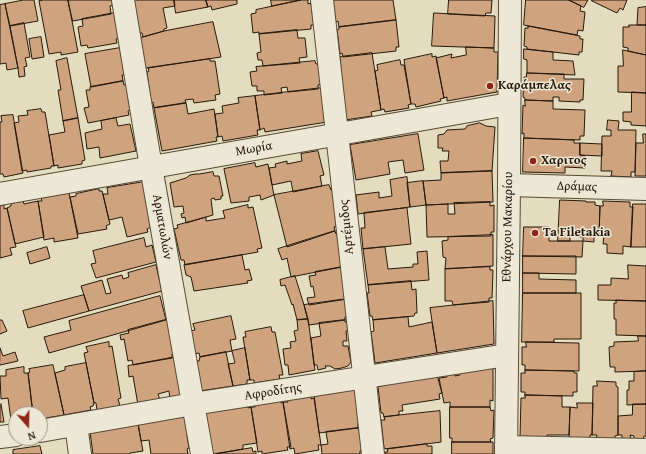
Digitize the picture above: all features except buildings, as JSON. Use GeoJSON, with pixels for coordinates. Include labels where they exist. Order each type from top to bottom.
{"type":"FeatureCollection","features":[{"type":"Feature","properties":{"kind":"street","name":"Αρματωλών"},"geometry":{"type":"LineString","coordinates":[[123,0],[202,454]]}},
{"type":"Feature","properties":{"kind":"street","name":"Αρτέμιδος"},"geometry":{"type":"LineString","coordinates":[[322,0],[373,454]]}},
{"type":"Feature","properties":{"kind":"street","name":"Εθνάρχου Μακαρίου"},"geometry":{"type":"LineString","coordinates":[[506,451],[510,0]]}},
{"type":"Feature","properties":{"kind":"street","name":"Μωρία"},"geometry":{"type":"LineString","coordinates":[[0,194],[509,104]]}},
{"type":"Feature","properties":{"kind":"street","name":"Δράμας"},"geometry":{"type":"LineString","coordinates":[[509,185],[646,189]]}},
{"type":"Feature","properties":{"kind":"street","name":"Αφροδίτης"},"geometry":{"type":"LineString","coordinates":[[48,430],[193,404],[507,355]]}},
{"type":"Feature","properties":{"kind":"street"},"geometry":{"type":"LineString","coordinates":[[76,425],[80,454]]}},
{"type":"Feature","properties":{"kind":"street"},"geometry":{"type":"LineString","coordinates":[[506,451],[646,450]]}},
{"type":"Feature","properties":{"kind":"place","name":"Καράμπελας"},"geometry":{"type":"Point","coordinates":[490,86]}},
{"type":"Feature","properties":{"kind":"place","name":"Χαριτος"},"geometry":{"type":"Point","coordinates":[533,161]}},
{"type":"Feature","properties":{"kind":"place","name":"Ta Filetakia"},"geometry":{"type":"Point","coordinates":[535,233]}}]}
